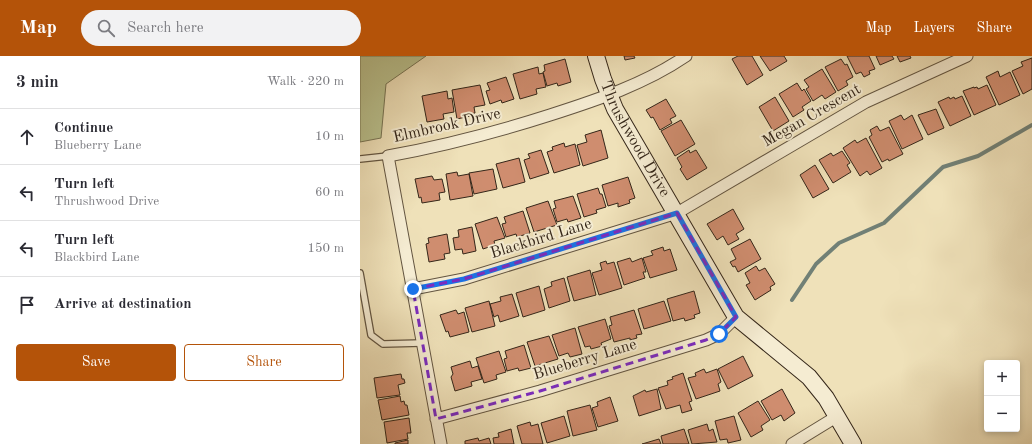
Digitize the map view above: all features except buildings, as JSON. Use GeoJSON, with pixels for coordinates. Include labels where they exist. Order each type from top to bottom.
{"type":"FeatureCollection","features":[{"type":"Feature","properties":{"kind":"street","name":"Thrushwood Drive"},"geometry":{"type":"LineString","coordinates":[[596,56],[603,80],[615,109],[677,213],[736,317],[809,377],[826,398],[853,444]]}},
{"type":"Feature","properties":{"kind":"street"},"geometry":{"type":"LineString","coordinates":[[609,95],[669,68],[686,56]]}},
{"type":"Feature","properties":{"kind":"street","name":"Megan Crescent"},"geometry":{"type":"LineString","coordinates":[[677,213],[866,102],[967,56]]}},
{"type":"Feature","properties":{"kind":"street","name":"Elmbrook Drive"},"geometry":{"type":"LineString","coordinates":[[441,444],[388,156],[497,132],[609,95]]}},
{"type":"Feature","properties":{"kind":"street","name":"Blackbird Lane"},"geometry":{"type":"LineString","coordinates":[[413,289],[464,279],[677,213]]}},
{"type":"Feature","properties":{"kind":"street","name":"Blueberry Lane"},"geometry":{"type":"LineString","coordinates":[[436,418],[540,391],[706,340],[719,334],[736,317]]}},
{"type":"Feature","properties":{"kind":"street"},"geometry":{"type":"LineString","coordinates":[[792,444],[836,417]]}},
{"type":"Feature","properties":{"kind":"lane"},"geometry":{"type":"LineString","coordinates":[[360,159],[388,156]]}},
{"type":"Feature","properties":{"kind":"lane"},"geometry":{"type":"LineString","coordinates":[[360,273],[371,335],[383,344],[422,343]]}},
{"type":"Feature","properties":{"kind":"highlighted area"},"geometry":{"type":"Polygon","coordinates":[[[677,213],[736,317],[719,334],[706,340],[540,391],[436,419],[413,289],[464,279],[677,213]]]}},
{"type":"Feature","properties":{"kind":"green space"},"geometry":{"type":"Polygon","coordinates":[[[360,56],[426,56],[386,84],[381,138],[360,142],[360,56]]]}},
{"type":"Feature","properties":{"kind":"waterway"},"geometry":{"type":"LineString","coordinates":[[792,300],[816,264],[839,243],[884,223],[943,167],[978,156],[1032,125]]}},
{"type":"Feature","properties":{"kind":"route"},"geometry":{"type":"LineString","coordinates":[[413,289],[464,279],[677,213],[736,317],[719,334]]}}]}
